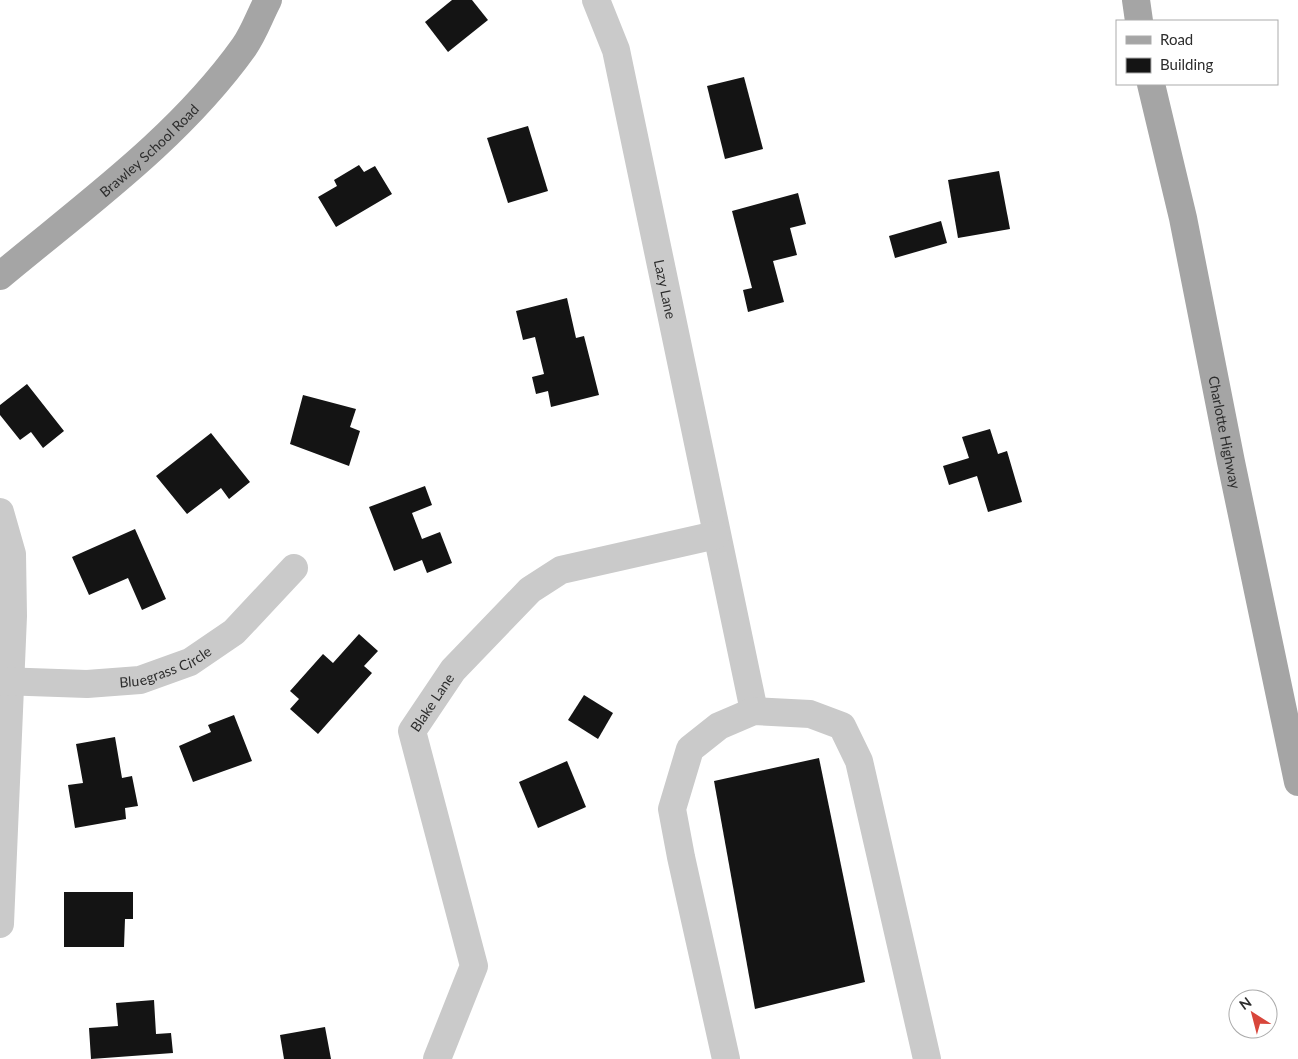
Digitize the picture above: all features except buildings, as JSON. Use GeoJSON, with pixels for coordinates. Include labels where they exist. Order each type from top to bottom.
{"type":"FeatureCollection","features":[{"type":"Feature","properties":{"kind":"main road","name":"Brawley School Road"},"geometry":{"type":"LineString","coordinates":[[0,276],[150,150],[210,92],[245,45],[268,0]]}},
{"type":"Feature","properties":{"kind":"main road"},"geometry":{"type":"LineString","coordinates":[[1136,0],[1140,20]]}},
{"type":"Feature","properties":{"kind":"main road","name":"Charlotte Highway"},"geometry":{"type":"LineString","coordinates":[[1151,85],[1183,218],[1231,462],[1296,747],[1298,782]]}},
{"type":"Feature","properties":{"kind":"street","name":"Lazy Lane"},"geometry":{"type":"LineString","coordinates":[[596,0],[616,50],[754,711]]}},
{"type":"Feature","properties":{"kind":"street"},"geometry":{"type":"LineString","coordinates":[[0,512],[12,554],[13,616],[5,681],[0,924]]}},
{"type":"Feature","properties":{"kind":"street","name":"Blake Lane"},"geometry":{"type":"LineString","coordinates":[[438,1059],[474,966],[412,731],[453,670],[530,590],[561,570],[716,535]]}},
{"type":"Feature","properties":{"kind":"street","name":"Bluegrass Circle"},"geometry":{"type":"LineString","coordinates":[[5,681],[87,684],[140,680],[190,662],[234,632],[294,568]]}},
{"type":"Feature","properties":{"kind":"street"},"geometry":{"type":"LineString","coordinates":[[726,1059],[680,856],[672,809],[690,749],[719,726],[754,711],[810,714],[842,726],[859,761],[919,1016],[926,1059]]}}]}
